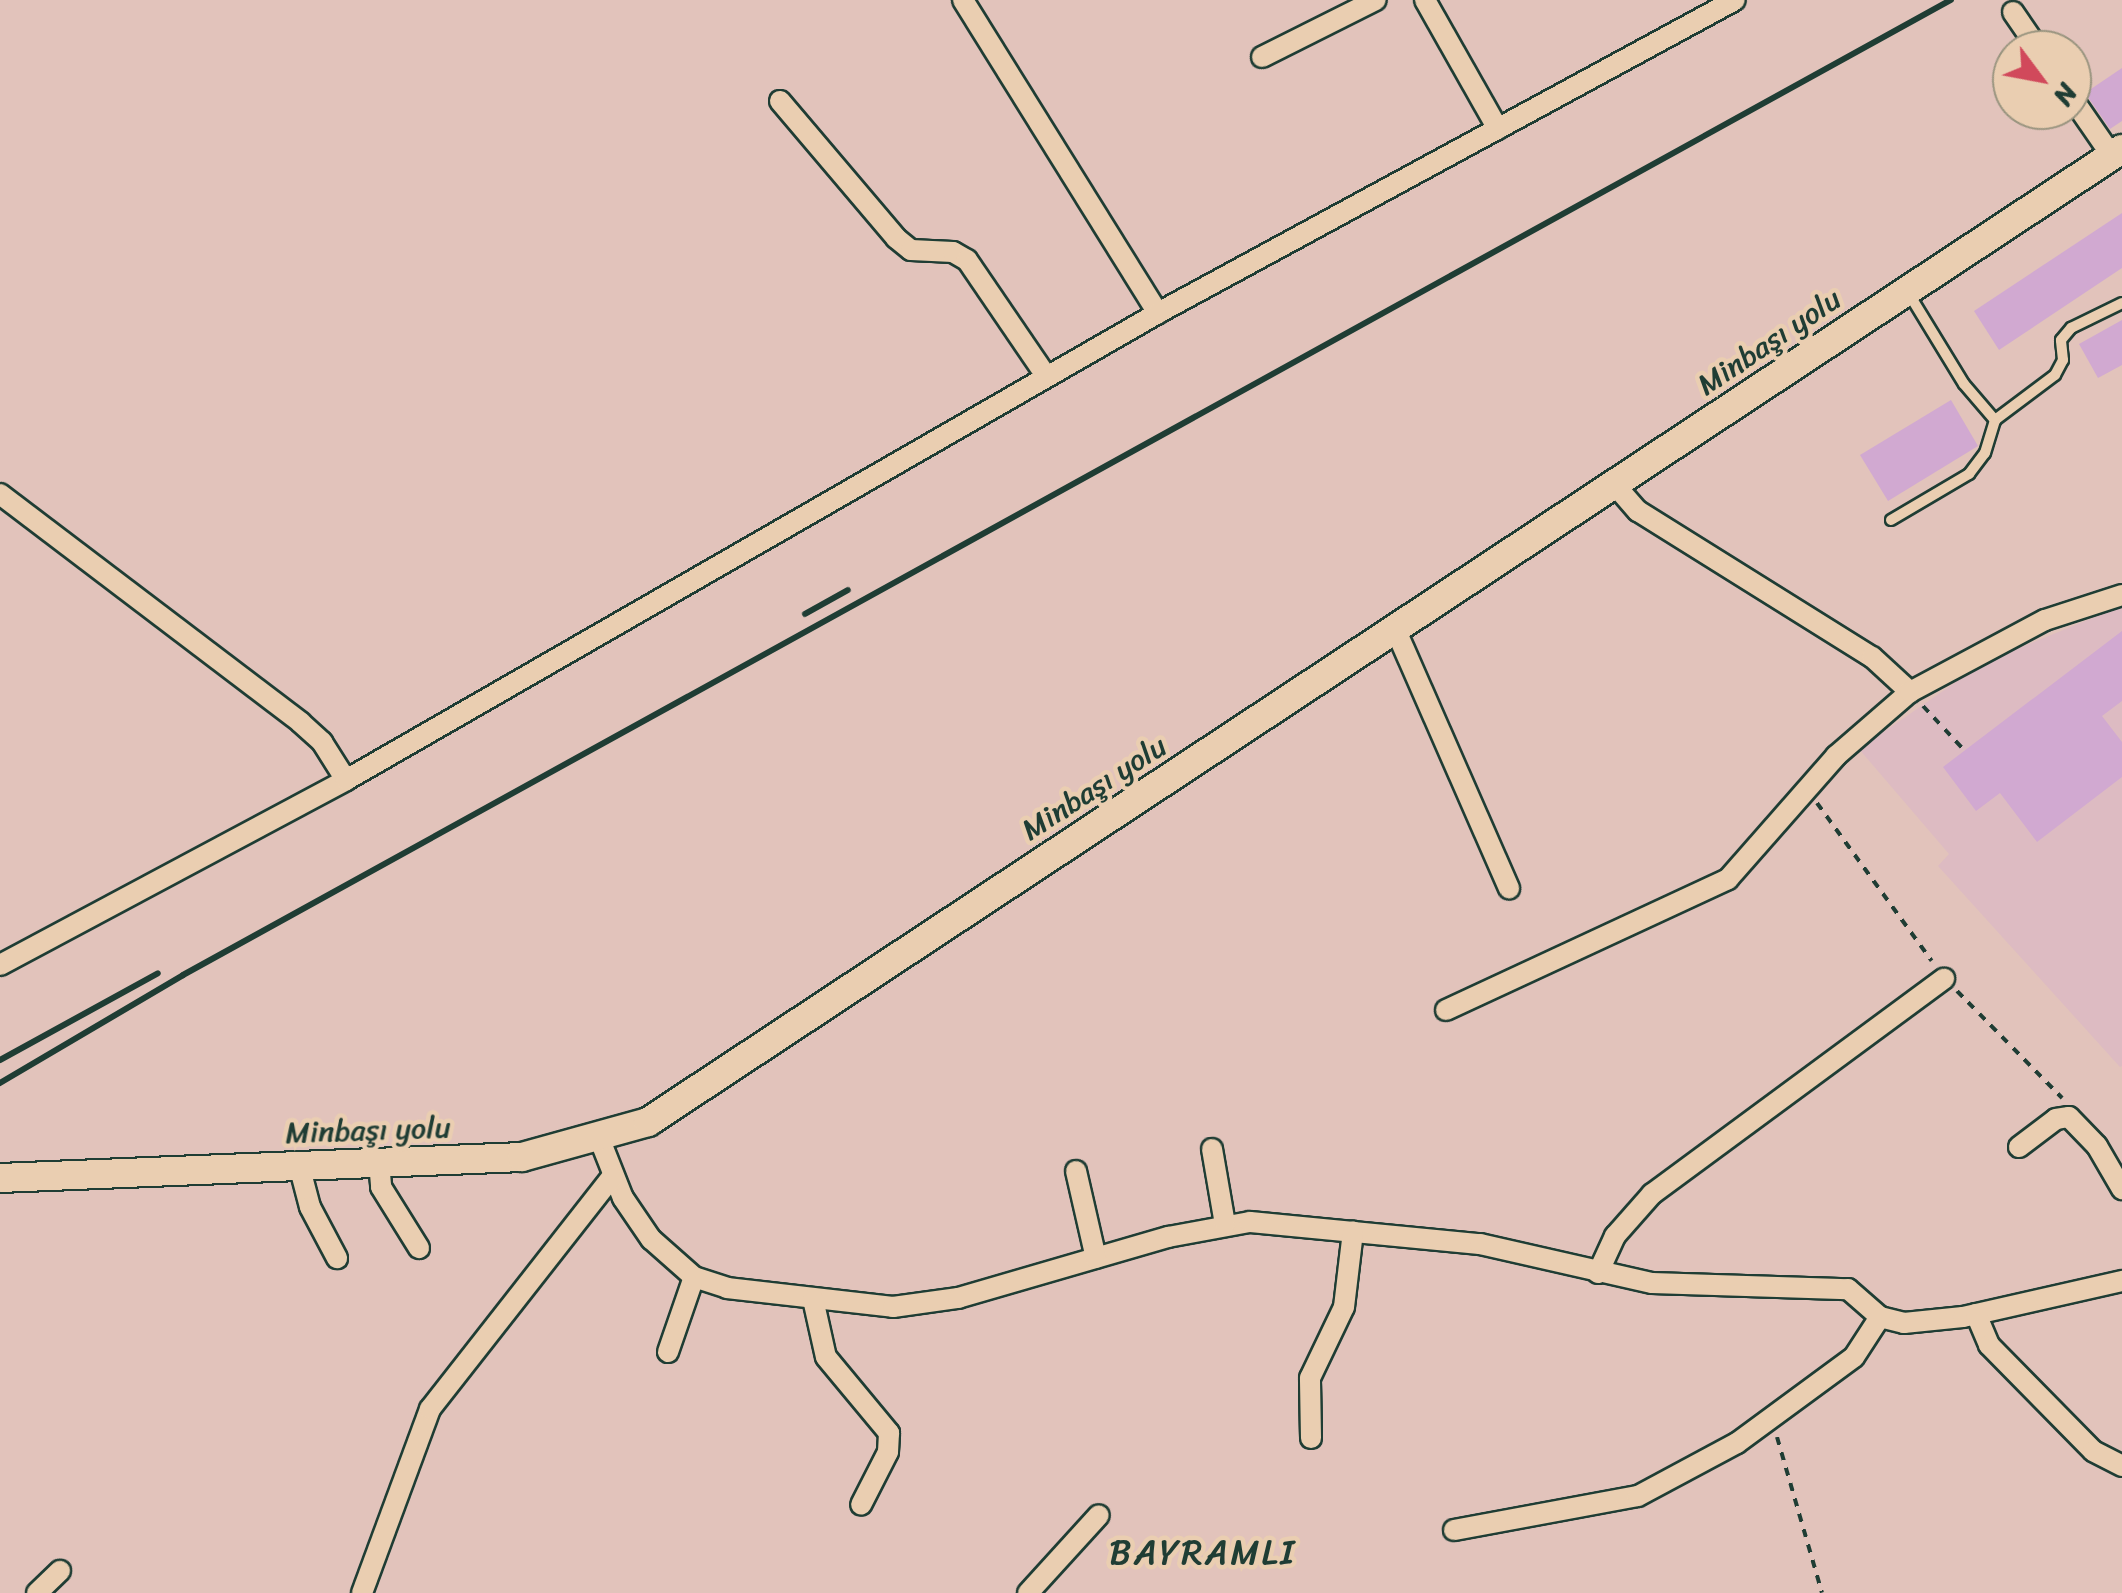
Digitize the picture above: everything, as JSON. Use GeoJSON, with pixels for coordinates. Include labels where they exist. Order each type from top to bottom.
{"type":"FeatureCollection","features":[{"type":"Feature","properties":{"kind":"street"},"geometry":{"type":"LineString","coordinates":[[963,0],[1158,314]]}},
{"type":"Feature","properties":{"kind":"street"},"geometry":{"type":"LineString","coordinates":[[1262,57],[1376,0]]}},
{"type":"Feature","properties":{"kind":"street"},"geometry":{"type":"LineString","coordinates":[[1425,0],[1498,129]]}},
{"type":"Feature","properties":{"kind":"street"},"geometry":{"type":"LineString","coordinates":[[0,965],[346,780],[1046,376],[1735,0]]}},
{"type":"Feature","properties":{"kind":"street"},"geometry":{"type":"LineString","coordinates":[[2013,12],[2026,30]]}},
{"type":"Feature","properties":{"kind":"street"},"geometry":{"type":"LineString","coordinates":[[780,101],[896,238],[911,250],[953,252],[966,260],[1046,376]]}},
{"type":"Feature","properties":{"kind":"street"},"geometry":{"type":"LineString","coordinates":[[2092,121],[2119,151]]}},
{"type":"Feature","properties":{"kind":"street","name":"Minbaşı yolu"},"geometry":{"type":"LineString","coordinates":[[0,1178],[522,1157],[600,1140],[696,1095],[917,941],[1397,633],[1906,289],[2119,151]]}},
{"type":"Feature","properties":{"kind":"street"},"geometry":{"type":"LineString","coordinates":[[1615,484],[1638,512],[1872,657],[1910,692]]}},
{"type":"Feature","properties":{"kind":"street"},"geometry":{"type":"LineString","coordinates":[[0,494],[300,722],[322,742],[346,780]]}},
{"type":"Feature","properties":{"kind":"street"},"geometry":{"type":"LineString","coordinates":[[1446,1010],[1728,879],[1858,734],[1910,692],[2045,620],[2122,595]]}},
{"type":"Feature","properties":{"kind":"street"},"geometry":{"type":"LineString","coordinates":[[1397,633],[1509,888]]}},
{"type":"Feature","properties":{"kind":"street"},"geometry":{"type":"LineString","coordinates":[[1598,1273],[1615,1236],[1652,1194],[1944,979]]}},
{"type":"Feature","properties":{"kind":"street"},"geometry":{"type":"LineString","coordinates":[[2018,1147],[2056,1119],[2069,1117],[2098,1146],[2122,1189]]}},
{"type":"Feature","properties":{"kind":"street"},"geometry":{"type":"LineString","coordinates":[[600,1140],[612,1177],[650,1239],[694,1277],[814,1299],[923,1306],[1225,1224],[1480,1244],[1598,1273],[1689,1286],[1848,1289],[1880,1317],[1904,1323],[1976,1314],[2122,1281]]}},
{"type":"Feature","properties":{"kind":"street"},"geometry":{"type":"LineString","coordinates":[[1212,1149],[1225,1224]]}},
{"type":"Feature","properties":{"kind":"street"},"geometry":{"type":"LineString","coordinates":[[379,1162],[381,1187],[419,1248]]}},
{"type":"Feature","properties":{"kind":"street"},"geometry":{"type":"LineString","coordinates":[[299,1164],[310,1206],[336,1258]]}},
{"type":"Feature","properties":{"kind":"street"},"geometry":{"type":"LineString","coordinates":[[1076,1171],[1096,1258]]}},
{"type":"Feature","properties":{"kind":"street"},"geometry":{"type":"LineString","coordinates":[[362,1593],[430,1409],[612,1177]]}},
{"type":"Feature","properties":{"kind":"street"},"geometry":{"type":"LineString","coordinates":[[1311,1438],[1310,1378],[1344,1306],[1352,1232]]}},
{"type":"Feature","properties":{"kind":"street"},"geometry":{"type":"LineString","coordinates":[[668,1352],[694,1277]]}},
{"type":"Feature","properties":{"kind":"street"},"geometry":{"type":"LineString","coordinates":[[814,1299],[826,1357],[889,1433],[888,1452],[861,1504]]}},
{"type":"Feature","properties":{"kind":"street"},"geometry":{"type":"LineString","coordinates":[[1976,1314],[2002,1358],[2093,1452],[2122,1466]]}},
{"type":"Feature","properties":{"kind":"street"},"geometry":{"type":"LineString","coordinates":[[1454,1530],[1638,1496],[1768,1420],[1854,1357],[1880,1317]]}},
{"type":"Feature","properties":{"kind":"street"},"geometry":{"type":"LineString","coordinates":[[1028,1593],[1099,1516]]}},
{"type":"Feature","properties":{"kind":"street"},"geometry":{"type":"LineString","coordinates":[[37,1593],[60,1571]]}},
{"type":"Feature","properties":{"kind":"lane"},"geometry":{"type":"LineString","coordinates":[[1906,289],[1964,384],[1995,420]]}},
{"type":"Feature","properties":{"kind":"lane"},"geometry":{"type":"LineString","coordinates":[[1891,520],[1969,474],[1986,453],[1995,420],[2054,375],[2063,360],[2061,340],[2071,328],[2122,303]]}},
{"type":"Feature","properties":{"kind":"path"},"geometry":{"type":"LineString","coordinates":[[1910,692],[1964,750]]}},
{"type":"Feature","properties":{"kind":"path"},"geometry":{"type":"LineString","coordinates":[[1806,794],[1836,822],[1944,979],[2023,1052],[2065,1102],[2069,1117]]}},
{"type":"Feature","properties":{"kind":"path"},"geometry":{"type":"LineString","coordinates":[[1768,1420],[1780,1442],[1822,1593]]}},
{"type":"Feature","properties":{"kind":"shaded area"},"geometry":{"type":"Polygon","coordinates":[[[2122,606],[2120,1067],[1938,866],[1949,854],[1859,749],[1985,662],[2122,606]]]}},
{"type":"Feature","properties":{"kind":"building"},"geometry":{"type":"Polygon","coordinates":[[[2122,68],[2122,121],[2110,129],[2092,103],[2092,88],[2122,68]]]}},
{"type":"Feature","properties":{"kind":"building"},"geometry":{"type":"Polygon","coordinates":[[[2122,213],[2122,268],[1999,350],[1974,311],[2122,213]]]}},
{"type":"Feature","properties":{"kind":"building"},"geometry":{"type":"Polygon","coordinates":[[[2122,320],[2122,365],[2098,378],[2079,344],[2122,320]]]}},
{"type":"Feature","properties":{"kind":"building"},"geometry":{"type":"Polygon","coordinates":[[[1951,400],[1978,446],[1888,501],[1860,455],[1951,400]]]}},
{"type":"Feature","properties":{"kind":"building"},"geometry":{"type":"Polygon","coordinates":[[[2122,631],[2122,701],[2102,716],[2122,742],[2122,777],[2037,842],[2000,793],[1976,811],[1943,767],[2122,631]]]}},
{"type":"Feature","properties":{"kind":"railway"},"geometry":{"type":"LineString","coordinates":[[0,1083],[183,975],[1951,0]]}},
{"type":"Feature","properties":{"kind":"railway"},"geometry":{"type":"LineString","coordinates":[[805,614],[848,590]]}},
{"type":"Feature","properties":{"kind":"railway"},"geometry":{"type":"LineString","coordinates":[[0,1060],[158,973]]}},
{"type":"Feature","properties":{"kind":"district","name":"BAYRAMLI"},"geometry":{"type":"Point","coordinates":[1203,1552]}}]}
